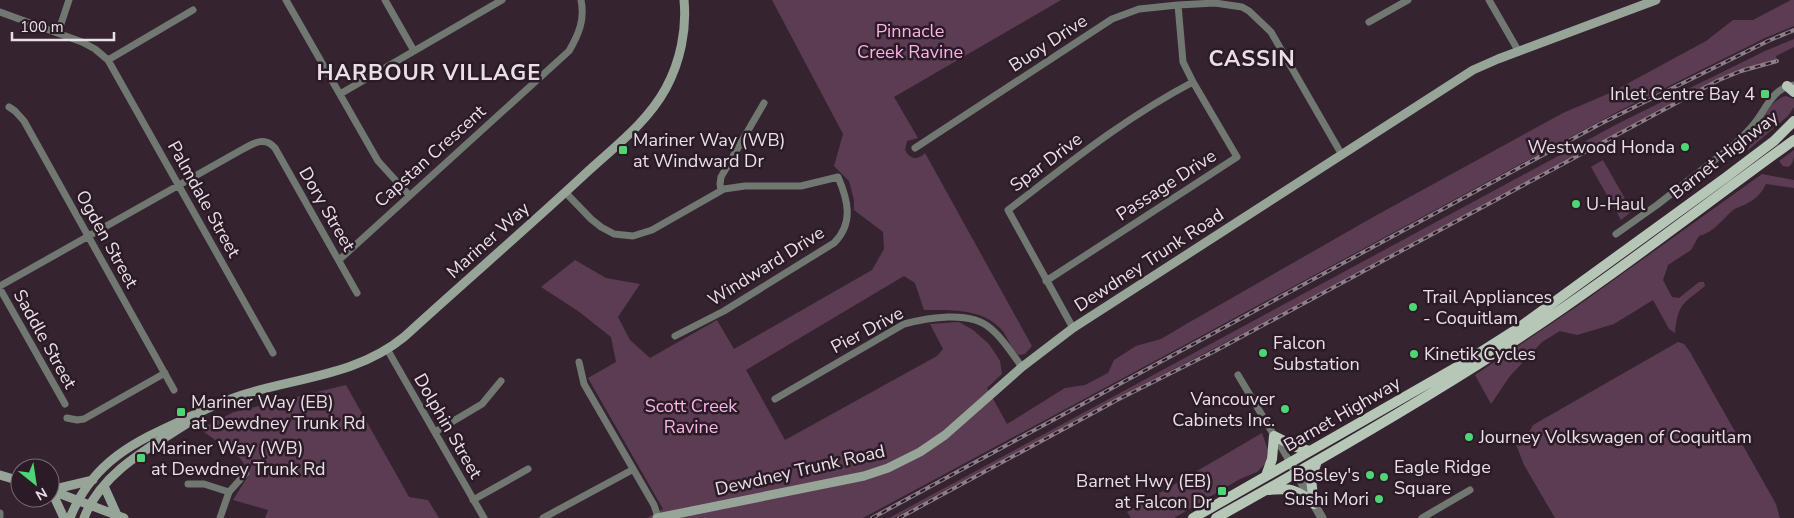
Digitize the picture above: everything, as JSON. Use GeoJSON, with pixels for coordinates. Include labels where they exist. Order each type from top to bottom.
{"type":"FeatureCollection","features":[{"type":"Feature","properties":{"kind":"main road","name":"Mariner Way"},"geometry":{"type":"LineString","coordinates":[[70,518],[78,501],[93,480],[108,464],[131,445],[219,403],[253,391],[349,368],[387,349],[404,337],[637,126],[653,108],[666,88],[677,61],[685,17],[684,0]]}},
{"type":"Feature","properties":{"kind":"main road","name":"Dewdney Trunk Road"},"geometry":{"type":"LineString","coordinates":[[658,518],[864,476],[888,468],[920,452],[945,435],[1022,367],[1073,328],[1473,70],[1656,0]]}},
{"type":"Feature","properties":{"kind":"main road","name":"Barnet Highway"},"geometry":{"type":"LineString","coordinates":[[1192,518],[1462,364],[1517,329],[1732,173],[1774,141],[1794,121]]}},
{"type":"Feature","properties":{"kind":"main road","name":"Barnet Highway"},"geometry":{"type":"LineString","coordinates":[[1216,518],[1423,399],[1530,330],[1791,142],[1794,135]]}},
{"type":"Feature","properties":{"kind":"main road","name":"Mariner Way"},"geometry":{"type":"LineString","coordinates":[[84,518],[104,486],[129,461],[219,403]]}},
{"type":"Feature","properties":{"kind":"main road"},"geometry":{"type":"LineString","coordinates":[[1266,476],[1272,459],[1274,436],[1296,447],[1310,451]]}},
{"type":"Feature","properties":{"kind":"main road"},"geometry":{"type":"LineString","coordinates":[[1314,504],[1310,479],[1317,461]]}},
{"type":"Feature","properties":{"kind":"main road"},"geometry":{"type":"LineString","coordinates":[[60,488],[93,480]]}},
{"type":"Feature","properties":{"kind":"main road"},"geometry":{"type":"LineString","coordinates":[[104,486],[120,517]]}},
{"type":"Feature","properties":{"kind":"main road"},"geometry":{"type":"LineString","coordinates":[[1264,491],[1291,489],[1303,495],[1314,504]]}},
{"type":"Feature","properties":{"kind":"main road"},"geometry":{"type":"LineString","coordinates":[[60,494],[120,517]]}},
{"type":"Feature","properties":{"kind":"street"},"geometry":{"type":"LineString","coordinates":[[58,33],[69,0]]}},
{"type":"Feature","properties":{"kind":"street"},"geometry":{"type":"LineString","coordinates":[[286,0],[378,161],[409,194]]}},
{"type":"Feature","properties":{"kind":"street"},"geometry":{"type":"LineString","coordinates":[[385,0],[414,51]]}},
{"type":"Feature","properties":{"kind":"street"},"geometry":{"type":"LineString","coordinates":[[483,0],[488,8]]}},
{"type":"Feature","properties":{"kind":"street"},"geometry":{"type":"LineString","coordinates":[[340,94],[502,0]]}},
{"type":"Feature","properties":{"kind":"street","name":"Capstan Crescent"},"geometry":{"type":"LineString","coordinates":[[338,260],[569,51],[580,32],[583,11],[581,0]]}},
{"type":"Feature","properties":{"kind":"street"},"geometry":{"type":"LineString","coordinates":[[1370,22],[1408,0]]}},
{"type":"Feature","properties":{"kind":"street"},"geometry":{"type":"LineString","coordinates":[[1489,0],[1519,52]]}},
{"type":"Feature","properties":{"kind":"street","name":"Buoy Drive"},"geometry":{"type":"LineString","coordinates":[[915,148],[1112,19],[1139,10],[1215,3],[1243,4],[1270,32],[1342,155]]}},
{"type":"Feature","properties":{"kind":"street","name":"Passage Drive"},"geometry":{"type":"LineString","coordinates":[[1046,280],[1237,157],[1183,62],[1178,5]]}},
{"type":"Feature","properties":{"kind":"street"},"geometry":{"type":"LineString","coordinates":[[0,12],[89,45],[108,60],[193,10]]}},
{"type":"Feature","properties":{"kind":"street","name":"Palmdale Street"},"geometry":{"type":"LineString","coordinates":[[108,60],[273,353]]}},
{"type":"Feature","properties":{"kind":"street","name":"Spar Drive"},"geometry":{"type":"LineString","coordinates":[[1073,328],[1008,210],[1109,133],[1154,103],[1193,82]]}},
{"type":"Feature","properties":{"kind":"street"},"geometry":{"type":"LineString","coordinates":[[1616,234],[1657,205],[1735,144],[1746,134],[1771,100],[1782,89],[1792,87]]}},
{"type":"Feature","properties":{"kind":"street"},"geometry":{"type":"LineString","coordinates":[[721,190],[721,177],[764,103]]}},
{"type":"Feature","properties":{"kind":"street","name":"Ogden Street"},"geometry":{"type":"LineString","coordinates":[[9,107],[24,121],[174,390]]}},
{"type":"Feature","properties":{"kind":"street","name":"Dory Street"},"geometry":{"type":"LineString","coordinates":[[179,185],[255,143],[261,141],[268,142],[275,148],[358,293]]}},
{"type":"Feature","properties":{"kind":"street","name":"Windward Drive"},"geometry":{"type":"LineString","coordinates":[[565,192],[601,227],[614,234],[633,236],[652,230],[721,190],[745,186],[801,186],[838,177],[847,203],[846,225],[839,238],[829,248],[724,311],[675,336]]}},
{"type":"Feature","properties":{"kind":"street"},"geometry":{"type":"LineString","coordinates":[[0,287],[179,185]]}},
{"type":"Feature","properties":{"kind":"street","name":"Saddle Street"},"geometry":{"type":"LineString","coordinates":[[0,287],[65,404]]}},
{"type":"Feature","properties":{"kind":"street","name":"Pier Drive"},"geometry":{"type":"LineString","coordinates":[[775,400],[904,324],[926,318],[971,319],[985,324],[1004,343],[1022,367]]}},
{"type":"Feature","properties":{"kind":"street","name":"Dolphin Street"},"geometry":{"type":"LineString","coordinates":[[387,349],[484,518]]}},
{"type":"Feature","properties":{"kind":"street"},"geometry":{"type":"LineString","coordinates":[[579,362],[584,384],[632,470],[654,505],[658,518]]}},
{"type":"Feature","properties":{"kind":"street"},"geometry":{"type":"LineString","coordinates":[[67,418],[84,419],[164,374]]}},
{"type":"Feature","properties":{"kind":"street"},"geometry":{"type":"LineString","coordinates":[[1238,375],[1322,518]]}},
{"type":"Feature","properties":{"kind":"street"},"geometry":{"type":"LineString","coordinates":[[435,432],[482,404],[501,381]]}},
{"type":"Feature","properties":{"kind":"street"},"geometry":{"type":"LineString","coordinates":[[473,500],[528,469]]}},
{"type":"Feature","properties":{"kind":"street"},"geometry":{"type":"LineString","coordinates":[[543,518],[632,470]]}},
{"type":"Feature","properties":{"kind":"street"},"geometry":{"type":"LineString","coordinates":[[220,518],[229,492],[246,473]]}},
{"type":"Feature","properties":{"kind":"street"},"geometry":{"type":"LineString","coordinates":[[188,484],[204,484],[229,492]]}},
{"type":"Feature","properties":{"kind":"street"},"geometry":{"type":"LineString","coordinates":[[1422,518],[1470,490]]}},
{"type":"Feature","properties":{"kind":"green space","name":"Scott Creek Ravine"},"geometry":{"type":"Polygon","coordinates":[[[772,0],[1061,0],[894,97],[918,138],[907,141],[905,150],[914,158],[925,153],[1032,346],[1025,354],[1019,355],[1001,329],[985,317],[965,312],[924,310],[915,283],[904,276],[746,370],[785,440],[937,356],[943,349],[930,324],[959,322],[973,330],[989,344],[1000,361],[1002,374],[987,388],[1007,424],[1065,388],[1085,385],[1108,373],[1114,360],[1136,346],[1161,339],[1375,216],[1563,113],[1612,92],[1706,41],[1733,20],[1753,20],[1794,0],[1794,26],[1765,38],[1619,111],[863,518],[647,518],[663,509],[588,378],[616,362],[611,337],[578,311],[541,287],[575,260],[606,278],[640,284],[618,317],[630,340],[650,358],[717,320],[734,349],[872,270],[884,249],[883,232],[854,210],[854,200],[849,181],[834,166],[843,134],[772,0]]]}},
{"type":"Feature","properties":{"kind":"green space"},"geometry":{"type":"Polygon","coordinates":[[[1794,39],[1794,47],[1776,56],[1777,60],[1749,68],[1710,83],[1244,333],[1131,391],[894,518],[889,518],[1619,123],[1765,51],[1794,39]]]}},
{"type":"Feature","properties":{"kind":"green space"},"geometry":{"type":"Polygon","coordinates":[[[1786,96],[1794,99],[1794,107],[1788,116],[1747,151],[1755,135],[1753,134],[1766,112],[1780,98],[1786,96]]]}},
{"type":"Feature","properties":{"kind":"green space"},"geometry":{"type":"Polygon","coordinates":[[[1794,150],[1793,162],[1788,167],[1783,166],[1779,161],[1794,150]]]}},
{"type":"Feature","properties":{"kind":"green space"},"geometry":{"type":"Polygon","coordinates":[[[1603,160],[1632,211],[1621,220],[1591,167],[1603,160]]]}},
{"type":"Feature","properties":{"kind":"green space"},"geometry":{"type":"Polygon","coordinates":[[[1762,174],[1794,180],[1794,188],[1766,184],[1760,194],[1754,199],[1733,210],[1713,229],[1699,236],[1691,250],[1668,265],[1663,280],[1672,297],[1679,298],[1699,282],[1704,282],[1705,286],[1683,305],[1678,316],[1675,333],[1669,329],[1653,300],[1614,324],[1577,335],[1560,331],[1542,342],[1510,376],[1491,404],[1475,375],[1576,307],[1762,174]]]}},
{"type":"Feature","properties":{"kind":"green space"},"geometry":{"type":"Polygon","coordinates":[[[1678,342],[1684,344],[1690,352],[1776,504],[1780,518],[1555,518],[1524,465],[1512,434],[1521,438],[1527,436],[1533,425],[1678,342]]]}},
{"type":"Feature","properties":{"kind":"green space"},"geometry":{"type":"Polygon","coordinates":[[[346,385],[409,497],[428,500],[439,518],[265,518],[268,510],[233,500],[250,473],[240,458],[200,429],[234,412],[346,385]]]}},
{"type":"Feature","properties":{"kind":"green space"},"geometry":{"type":"Polygon","coordinates":[[[1262,433],[1268,450],[1266,463],[1257,472],[1240,479],[1174,518],[1131,518],[1127,512],[1262,433]]]}},
{"type":"Feature","properties":{"kind":"railway"},"geometry":{"type":"LineString","coordinates":[[872,518],[1600,124],[1794,30]]}},
{"type":"Feature","properties":{"kind":"railway"},"geometry":{"type":"LineString","coordinates":[[899,518],[1117,400],[1215,351],[1719,80],[1741,71],[1777,61]]}},
{"type":"Feature","properties":{"kind":"place","name":"Inlet Centre Bay 4"},"geometry":{"type":"Point","coordinates":[1765,94]}},
{"type":"Feature","properties":{"kind":"place","name":"Westwood Honda"},"geometry":{"type":"Point","coordinates":[1685,147]}},
{"type":"Feature","properties":{"kind":"place","name":"Mariner Way (WB) at Windward Dr"},"geometry":{"type":"Point","coordinates":[623,150]}},
{"type":"Feature","properties":{"kind":"place","name":"U-Haul"},"geometry":{"type":"Point","coordinates":[1576,204]}},
{"type":"Feature","properties":{"kind":"place","name":"Trail Appliances - Coquitlam"},"geometry":{"type":"Point","coordinates":[1413,307]}},
{"type":"Feature","properties":{"kind":"place","name":"Falcon Substation"},"geometry":{"type":"Point","coordinates":[1263,353]}},
{"type":"Feature","properties":{"kind":"place","name":"Kinetik Cycles"},"geometry":{"type":"Point","coordinates":[1414,354]}},
{"type":"Feature","properties":{"kind":"place","name":"Vancouver Cabinets Inc."},"geometry":{"type":"Point","coordinates":[1285,409]}},
{"type":"Feature","properties":{"kind":"place","name":"Mariner Way (EB) at Dewdney Trunk Rd"},"geometry":{"type":"Point","coordinates":[181,412]}},
{"type":"Feature","properties":{"kind":"place","name":"Journey Volkswagen of Coquitlam"},"geometry":{"type":"Point","coordinates":[1469,437]}},
{"type":"Feature","properties":{"kind":"place","name":"Mariner Way (WB) at Dewdney Trunk Rd"},"geometry":{"type":"Point","coordinates":[141,458]}},
{"type":"Feature","properties":{"kind":"place","name":"Bosley's"},"geometry":{"type":"Point","coordinates":[1370,475]}},
{"type":"Feature","properties":{"kind":"place","name":"Eagle Ridge Square"},"geometry":{"type":"Point","coordinates":[1384,477]}},
{"type":"Feature","properties":{"kind":"place","name":"Barnet Hwy (EB) at Falcon Dr"},"geometry":{"type":"Point","coordinates":[1222,491]}},
{"type":"Feature","properties":{"kind":"place","name":"Sushi Mori"},"geometry":{"type":"Point","coordinates":[1379,499]}},
{"type":"Feature","properties":{"kind":"district","name":"CASSIN"},"geometry":{"type":"Point","coordinates":[1252,59]}},
{"type":"Feature","properties":{"kind":"district","name":"HARBOUR VILLAGE"},"geometry":{"type":"Point","coordinates":[429,73]}},
{"type":"Feature","properties":{"kind":"park label","name":"Pinnacle Creek Ravine"},"geometry":{"type":"Point","coordinates":[910,41]}}]}
